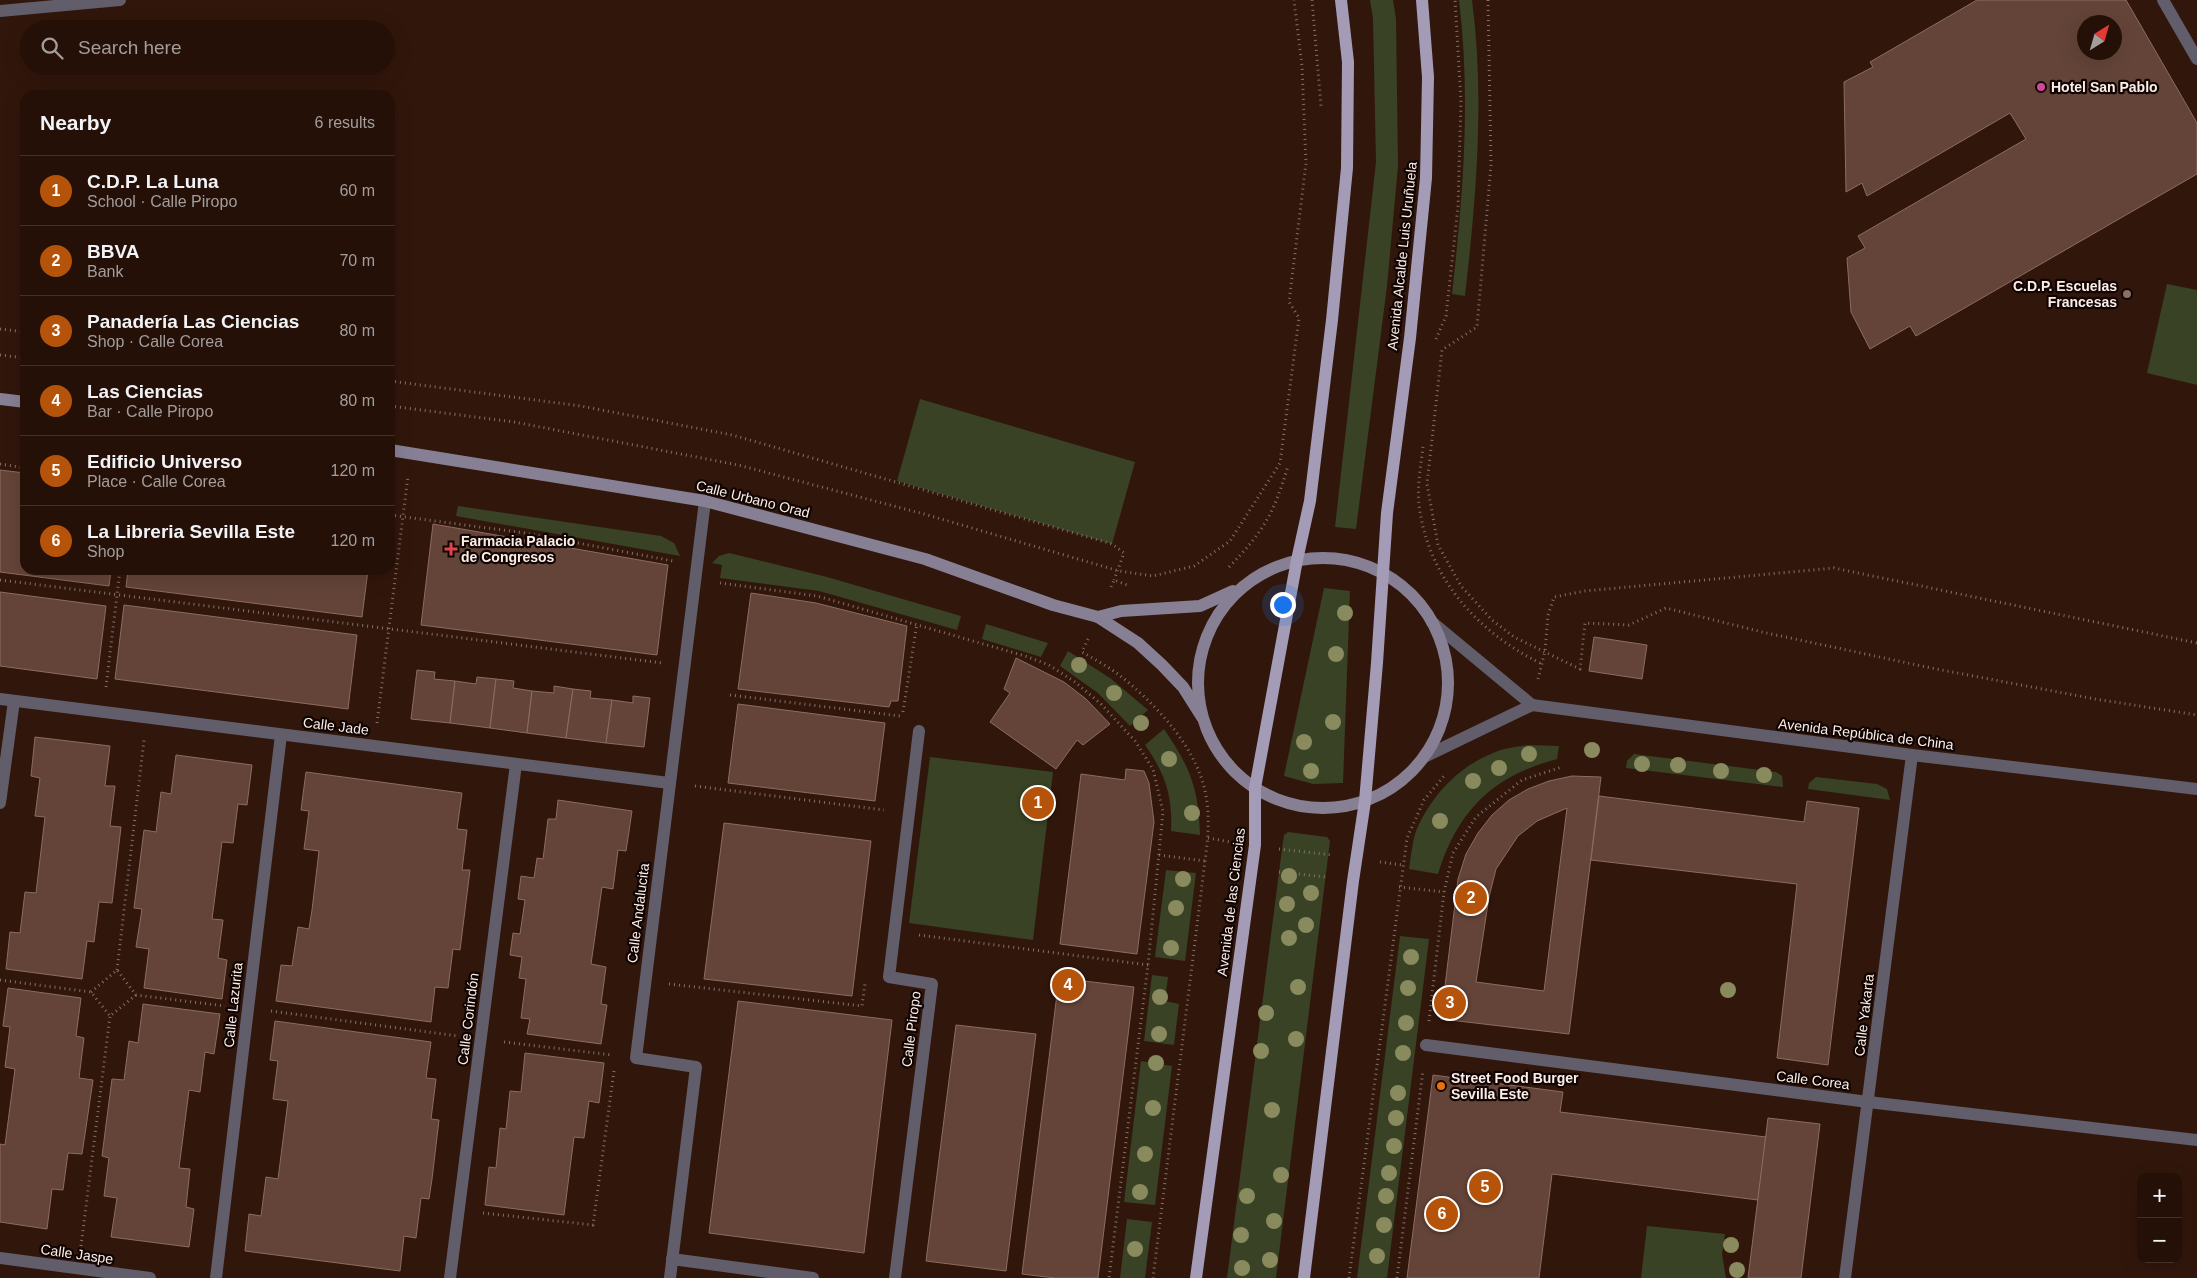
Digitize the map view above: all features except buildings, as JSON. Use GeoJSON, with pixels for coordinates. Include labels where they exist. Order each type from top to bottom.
{"type":"FeatureCollection","features":[{"type":"Feature","properties":{"kind":"main road","name":"Avenida de las Ciencias"},"geometry":{"type":"LineString","coordinates":[[1196,1278],[1255,845],[1255,788],[1297,560],[1310,501],[1332,320],[1347,168],[1348,62],[1341,0]]}},
{"type":"Feature","properties":{"kind":"main road","name":"Avenida Alcalde Luis Uruñuela"},"geometry":{"type":"LineString","coordinates":[[1384,574],[1387,513],[1410,338],[1426,178],[1428,77],[1422,0]]}},
{"type":"Feature","properties":{"kind":"main road"},"geometry":{"type":"LineString","coordinates":[[1304,1278],[1353,881],[1365,801],[1384,574]]}},
{"type":"Feature","properties":{"kind":"street"},"geometry":{"type":"LineString","coordinates":[[0,11],[120,0]]}},
{"type":"Feature","properties":{"kind":"street"},"geometry":{"type":"LineString","coordinates":[[2163,0],[2197,59]]}},
{"type":"Feature","properties":{"kind":"street"},"geometry":{"type":"LineString","coordinates":[[0,399],[20,401]]}},
{"type":"Feature","properties":{"kind":"street","name":"Calle Urbano Orad"},"geometry":{"type":"LineString","coordinates":[[395,450],[705,501],[925,559],[1053,605],[1098,618],[1138,644],[1162,665],[1183,687],[1202,717]]}},
{"type":"Feature","properties":{"kind":"street","name":"Calle Andalucita"},"geometry":{"type":"LineString","coordinates":[[636,1058],[705,501]]}},
{"type":"Feature","properties":{"kind":"street"},"geometry":{"type":"LineString","coordinates":[[1098,618],[1121,611],[1200,606],[1241,587],[1267,570],[1297,560],[1327,557],[1342,559],[1371,567],[1384,574],[1407,590],[1425,610],[1432,622],[1440,638],[1445,655],[1448,691],[1441,726],[1424,757],[1398,783],[1365,801],[1328,808],[1290,804],[1255,788],[1235,772],[1218,752],[1202,717],[1197,674],[1202,646],[1217,614],[1241,587]]}},
{"type":"Feature","properties":{"kind":"street"},"geometry":{"type":"LineString","coordinates":[[1424,757],[1532,705],[1432,622]]}},
{"type":"Feature","properties":{"kind":"street","name":"Calle Jade"},"geometry":{"type":"LineString","coordinates":[[0,699],[669,783]]}},
{"type":"Feature","properties":{"kind":"street"},"geometry":{"type":"LineString","coordinates":[[0,803],[14,701]]}},
{"type":"Feature","properties":{"kind":"street","name":"Avenida República de China"},"geometry":{"type":"LineString","coordinates":[[1532,705],[1912,755],[2197,789]]}},
{"type":"Feature","properties":{"kind":"street","name":"Calle Piropo"},"geometry":{"type":"LineString","coordinates":[[895,1278],[932,984],[889,978],[919,731]]}},
{"type":"Feature","properties":{"kind":"street","name":"Calle Lazurita"},"geometry":{"type":"LineString","coordinates":[[216,1278],[249,1008],[257,922],[281,735]]}},
{"type":"Feature","properties":{"kind":"street","name":"Calle Yakarta"},"geometry":{"type":"LineString","coordinates":[[1845,1278],[1912,755]]}},
{"type":"Feature","properties":{"kind":"street","name":"Calle Corindón"},"geometry":{"type":"LineString","coordinates":[[450,1278],[516,764]]}},
{"type":"Feature","properties":{"kind":"street","name":"Calle Corea"},"geometry":{"type":"LineString","coordinates":[[1426,1046],[1868,1102],[2197,1140]]}},
{"type":"Feature","properties":{"kind":"street"},"geometry":{"type":"LineString","coordinates":[[636,1058],[696,1067],[670,1278]]}},
{"type":"Feature","properties":{"kind":"street","name":"Calle Jaspe"},"geometry":{"type":"LineString","coordinates":[[0,1258],[150,1278]]}},
{"type":"Feature","properties":{"kind":"street"},"geometry":{"type":"LineString","coordinates":[[672,1259],[813,1278]]}},
{"type":"Feature","properties":{"kind":"path"},"geometry":{"type":"LineString","coordinates":[[395,407],[514,422],[738,465],[924,514],[1119,571],[1153,576],[1194,566],[1230,541],[1280,463],[1298,318],[1289,302],[1306,163],[1302,66],[1294,0]]}},
{"type":"Feature","properties":{"kind":"path"},"geometry":{"type":"LineString","coordinates":[[1312,0],[1321,108]]}},
{"type":"Feature","properties":{"kind":"path"},"geometry":{"type":"LineString","coordinates":[[1434,345],[1446,316],[1458,207],[1461,101],[1455,0]]}},
{"type":"Feature","properties":{"kind":"path"},"geometry":{"type":"LineString","coordinates":[[1488,0],[1491,165],[1477,326],[1442,350],[1427,484],[1438,545],[1461,586],[1492,620],[1514,637],[1580,669],[1585,624],[1629,625],[1666,608],[1762,632],[1931,668],[2094,699],[2197,715]]}},
{"type":"Feature","properties":{"kind":"path"},"geometry":{"type":"LineString","coordinates":[[0,329],[20,331]]}},
{"type":"Feature","properties":{"kind":"path"},"geometry":{"type":"LineString","coordinates":[[0,355],[20,357]]}},
{"type":"Feature","properties":{"kind":"path"},"geometry":{"type":"LineString","coordinates":[[395,382],[580,406],[732,435],[1112,544],[1124,553],[1119,571],[1082,652],[1118,674],[1155,708],[1182,740],[1196,766],[1206,795],[1209,818],[1153,1278]]}},
{"type":"Feature","properties":{"kind":"path"},"geometry":{"type":"LineString","coordinates":[[374,746],[410,452]]}},
{"type":"Feature","properties":{"kind":"path"},"geometry":{"type":"LineString","coordinates":[[0,464],[20,467]]}},
{"type":"Feature","properties":{"kind":"path"},"geometry":{"type":"LineString","coordinates":[[1222,572],[1252,544],[1264,528],[1276,503],[1288,466]]}},
{"type":"Feature","properties":{"kind":"path"},"geometry":{"type":"LineString","coordinates":[[1419,482],[1419,503],[1430,550],[1453,593],[1466,610],[1506,644],[1542,664],[1548,615],[1554,598],[1585,591],[1834,568],[2197,643]]}},
{"type":"Feature","properties":{"kind":"path"},"geometry":{"type":"LineString","coordinates":[[103,712],[119,575]]}},
{"type":"Feature","properties":{"kind":"path"},"geometry":{"type":"LineString","coordinates":[[0,580],[684,666]]}},
{"type":"Feature","properties":{"kind":"path"},"geometry":{"type":"LineString","coordinates":[[1114,580],[1133,587]]}},
{"type":"Feature","properties":{"kind":"path"},"geometry":{"type":"LineString","coordinates":[[730,695],[902,716],[917,623]]}},
{"type":"Feature","properties":{"kind":"path"},"geometry":{"type":"LineString","coordinates":[[894,725],[895,716]]}},
{"type":"Feature","properties":{"kind":"path"},"geometry":{"type":"LineString","coordinates":[[91,992],[117,970],[147,718]]}},
{"type":"Feature","properties":{"kind":"path"},"geometry":{"type":"LineString","coordinates":[[1397,1278],[1444,892],[1453,854],[1476,817],[1522,780],[1562,767]]}},
{"type":"Feature","properties":{"kind":"path"},"geometry":{"type":"LineString","coordinates":[[1350,1278],[1399,887],[1407,838],[1424,800],[1450,771]]}},
{"type":"Feature","properties":{"kind":"path"},"geometry":{"type":"LineString","coordinates":[[669,783],[884,810]]}},
{"type":"Feature","properties":{"kind":"path"},"geometry":{"type":"LineString","coordinates":[[883,820],[886,800]]}},
{"type":"Feature","properties":{"kind":"path"},"geometry":{"type":"LineString","coordinates":[[1282,849],[1328,855]]}},
{"type":"Feature","properties":{"kind":"path"},"geometry":{"type":"LineString","coordinates":[[1158,855],[1205,861]]}},
{"type":"Feature","properties":{"kind":"path"},"geometry":{"type":"LineString","coordinates":[[1279,872],[1326,877]]}},
{"type":"Feature","properties":{"kind":"path"},"geometry":{"type":"LineString","coordinates":[[1399,887],[1444,892]]}},
{"type":"Feature","properties":{"kind":"path"},"geometry":{"type":"LineString","coordinates":[[894,931],[1148,965]]}},
{"type":"Feature","properties":{"kind":"path"},"geometry":{"type":"LineString","coordinates":[[117,970],[136,995]]}},
{"type":"Feature","properties":{"kind":"path"},"geometry":{"type":"LineString","coordinates":[[645,981],[862,1006],[866,977]]}},
{"type":"Feature","properties":{"kind":"path"},"geometry":{"type":"LineString","coordinates":[[0,980],[91,992],[110,1016]]}},
{"type":"Feature","properties":{"kind":"path"},"geometry":{"type":"LineString","coordinates":[[78,1269],[110,1016],[136,995],[636,1058]]}},
{"type":"Feature","properties":{"kind":"path"},"geometry":{"type":"LineString","coordinates":[[460,1209],[593,1225],[616,1055]]}},
{"type":"Feature","properties":{"kind":"green space"},"geometry":{"type":"Polygon","coordinates":[[[1370,0],[1393,0],[1396,19],[1398,166],[1387,286],[1356,529],[1335,527],[1376,162],[1373,18],[1370,0]]]}},
{"type":"Feature","properties":{"kind":"green space"},"geometry":{"type":"Polygon","coordinates":[[[1459,0],[1472,0],[1478,74],[1478,148],[1473,223],[1465,296],[1452,294],[1462,184],[1465,111],[1463,37],[1459,0]]]}},
{"type":"Feature","properties":{"kind":"green space"},"geometry":{"type":"Polygon","coordinates":[[[2167,284],[2197,290],[2197,385],[2147,373],[2167,284]]]}},
{"type":"Feature","properties":{"kind":"green space"},"geometry":{"type":"Polygon","coordinates":[[[920,399],[1135,462],[1112,544],[897,481],[920,399]]]}},
{"type":"Feature","properties":{"kind":"green space"},"geometry":{"type":"Polygon","coordinates":[[[458,506],[661,536],[674,543],[680,556],[456,516],[458,506]]]}},
{"type":"Feature","properties":{"kind":"green space"},"geometry":{"type":"Polygon","coordinates":[[[729,553],[827,577],[961,616],[957,630],[819,591],[720,578],[722,565],[712,563],[719,556],[729,553]]]}},
{"type":"Feature","properties":{"kind":"green space"},"geometry":{"type":"Polygon","coordinates":[[[1324,588],[1350,591],[1343,783],[1313,784],[1284,776],[1324,588]]]}},
{"type":"Feature","properties":{"kind":"green space"},"geometry":{"type":"Polygon","coordinates":[[[986,624],[1048,643],[1041,657],[982,639],[986,624]]]}},
{"type":"Feature","properties":{"kind":"green space"},"geometry":{"type":"Polygon","coordinates":[[[1068,651],[1110,678],[1148,710],[1130,726],[1098,693],[1060,666],[1068,651]]]}},
{"type":"Feature","properties":{"kind":"green space"},"geometry":{"type":"Polygon","coordinates":[[[1164,729],[1187,767],[1198,804],[1200,835],[1171,831],[1171,807],[1163,776],[1145,745],[1164,729]]]}},
{"type":"Feature","properties":{"kind":"green space"},"geometry":{"type":"Polygon","coordinates":[[[1527,745],[1559,746],[1557,759],[1514,775],[1496,786],[1481,799],[1456,831],[1446,851],[1438,874],[1409,869],[1416,831],[1429,806],[1447,784],[1468,766],[1480,759],[1501,750],[1527,745]]]}},
{"type":"Feature","properties":{"kind":"green space"},"geometry":{"type":"Polygon","coordinates":[[[1634,754],[1776,772],[1782,776],[1783,787],[1626,768],[1627,761],[1634,754]]]}},
{"type":"Feature","properties":{"kind":"green space"},"geometry":{"type":"Polygon","coordinates":[[[930,757],[1053,772],[1033,940],[909,923],[930,757]]]}},
{"type":"Feature","properties":{"kind":"green space"},"geometry":{"type":"Polygon","coordinates":[[[1816,777],[1877,784],[1887,789],[1890,800],[1808,789],[1809,783],[1816,777]]]}},
{"type":"Feature","properties":{"kind":"green space"},"geometry":{"type":"Polygon","coordinates":[[[1288,832],[1327,837],[1330,841],[1276,1278],[1227,1278],[1282,849],[1284,835],[1288,832]]]}},
{"type":"Feature","properties":{"kind":"green space"},"geometry":{"type":"Polygon","coordinates":[[[1166,870],[1196,873],[1185,961],[1155,957],[1166,870]]]}},
{"type":"Feature","properties":{"kind":"green space"},"geometry":{"type":"Polygon","coordinates":[[[1400,936],[1429,939],[1387,1278],[1357,1278],[1400,936]]]}},
{"type":"Feature","properties":{"kind":"green space"},"geometry":{"type":"Polygon","coordinates":[[[1152,975],[1168,977],[1165,1001],[1179,1004],[1174,1045],[1144,1041],[1152,975]]]}},
{"type":"Feature","properties":{"kind":"green space"},"geometry":{"type":"Polygon","coordinates":[[[1141,1061],[1172,1066],[1155,1205],[1124,1202],[1141,1061]]]}},
{"type":"Feature","properties":{"kind":"green space"},"geometry":{"type":"Polygon","coordinates":[[[1127,1219],[1152,1222],[1145,1278],[1120,1278],[1127,1219]]]}},
{"type":"Feature","properties":{"kind":"green space"},"geometry":{"type":"Polygon","coordinates":[[[1647,1226],[1725,1234],[1722,1254],[1726,1278],[1641,1278],[1647,1226]]]}},
{"type":"Feature","properties":{"kind":"place","name":"Hotel San Pablo"},"geometry":{"type":"Point","coordinates":[2041,87]}},
{"type":"Feature","properties":{"kind":"place","name":"C.D.P. Escuelas Francesas"},"geometry":{"type":"Point","coordinates":[2127,294]}},
{"type":"Feature","properties":{"kind":"place","name":"Farmacia Palacio de Congresos"},"geometry":{"type":"Point","coordinates":[451,549]}},
{"type":"Feature","properties":{"kind":"place","name":"C.D.P. La Luna"},"geometry":{"type":"Point","coordinates":[1038,803]}},
{"type":"Feature","properties":{"kind":"place","name":"BBVA"},"geometry":{"type":"Point","coordinates":[1471,898]}},
{"type":"Feature","properties":{"kind":"place","name":"Las Ciencias"},"geometry":{"type":"Point","coordinates":[1068,985]}},
{"type":"Feature","properties":{"kind":"place","name":"Panadería Las Ciencias"},"geometry":{"type":"Point","coordinates":[1450,1003]}},
{"type":"Feature","properties":{"kind":"place","name":"Street Food Burger Sevilla Este"},"geometry":{"type":"Point","coordinates":[1441,1086]}},
{"type":"Feature","properties":{"kind":"place","name":"Edificio Universo"},"geometry":{"type":"Point","coordinates":[1485,1187]}},
{"type":"Feature","properties":{"kind":"place","name":"La Libreria Sevilla Este"},"geometry":{"type":"Point","coordinates":[1442,1214]}}]}
